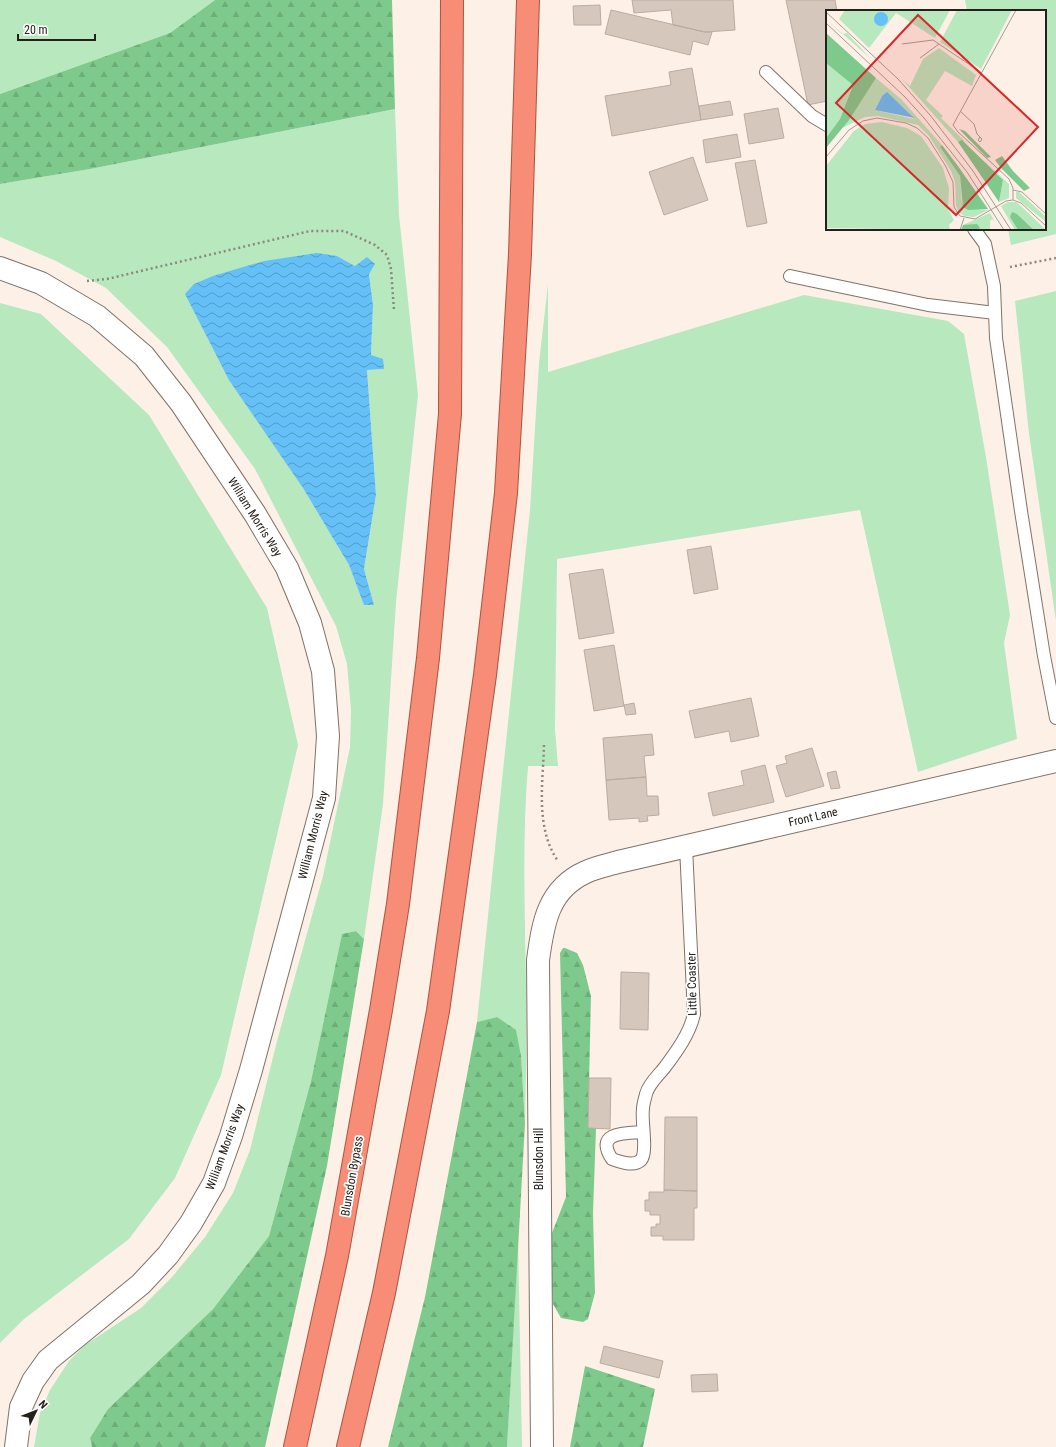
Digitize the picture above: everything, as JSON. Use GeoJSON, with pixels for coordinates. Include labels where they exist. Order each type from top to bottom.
{"type":"FeatureCollection","features":[{"type":"Feature","properties":{"kind":"highway","name":"Blunsdon Bypass"},"geometry":{"type":"LineString","coordinates":[[295,1447],[337,1256],[380,1018],[398,904],[428,658],[450,414],[452,0]]}},
{"type":"Feature","properties":{"kind":"highway"},"geometry":{"type":"LineString","coordinates":[[348,1447],[384,1293],[438,1011],[484,682],[506,493],[520,254],[528,0]]}},
{"type":"Feature","properties":{"kind":"street","name":"William Morris Way"},"geometry":{"type":"LineString","coordinates":[[0,268],[41,283],[70,298],[97,316],[144,356],[181,402],[267,534],[287,568],[310,623],[323,671],[328,736],[324,798],[251,1070],[231,1136],[214,1183],[191,1223],[168,1256],[142,1284],[48,1360],[33,1381],[21,1407],[16,1447]]}},
{"type":"Feature","properties":{"kind":"street","name":"Front Lane"},"geometry":{"type":"LineString","coordinates":[[571,879],[587,871],[686,846],[1056,761]]}},
{"type":"Feature","properties":{"kind":"street","name":"Blunsdon Hill"},"geometry":{"type":"LineString","coordinates":[[542,1447],[538,960],[544,925],[549,908],[560,889],[571,879]]}},
{"type":"Feature","properties":{"kind":"lane"},"geometry":{"type":"LineString","coordinates":[[766,72],[812,116],[826,124]]}},
{"type":"Feature","properties":{"kind":"lane"},"geometry":{"type":"LineString","coordinates":[[975,230],[985,244],[994,286],[996,338],[1044,656],[1056,718]]}},
{"type":"Feature","properties":{"kind":"lane"},"geometry":{"type":"LineString","coordinates":[[790,276],[928,305],[995,313]]}},
{"type":"Feature","properties":{"kind":"lane","name":"Little Coaster"},"geometry":{"type":"LineString","coordinates":[[643,1132],[642,1109],[646,1092],[692,1025],[694,1014],[686,846]]}},
{"type":"Feature","properties":{"kind":"path"},"geometry":{"type":"LineString","coordinates":[[70,298],[80,281],[107,279],[310,231],[344,231],[375,244],[387,255],[391,269],[394,310]]}},
{"type":"Feature","properties":{"kind":"path"},"geometry":{"type":"LineString","coordinates":[[990,266],[1014,268],[1056,258]]}},
{"type":"Feature","properties":{"kind":"path"},"geometry":{"type":"LineString","coordinates":[[544,745],[544,829],[554,854],[571,879]]}},
{"type":"Feature","properties":{"kind":"green space"},"geometry":{"type":"Polygon","coordinates":[[[0,0],[215,0],[170,33],[0,94],[0,0]]]}},
{"type":"Feature","properties":{"kind":"green space"},"geometry":{"type":"Polygon","coordinates":[[[215,0],[392,0],[395,109],[90,169],[0,184],[0,94],[170,33],[215,0]]]}},
{"type":"Feature","properties":{"kind":"green space"},"geometry":{"type":"Polygon","coordinates":[[[965,0],[1056,0],[1056,234],[1011,245],[1008,230],[1046,230],[1046,10],[967,10],[965,0]]]}},
{"type":"Feature","properties":{"kind":"green space"},"geometry":{"type":"Polygon","coordinates":[[[395,109],[399,215],[418,395],[396,602],[383,804],[364,939],[356,931],[342,934],[311,1081],[269,1236],[213,1309],[108,1409],[90,1438],[92,1447],[34,1447],[40,1413],[50,1390],[69,1361],[85,1345],[141,1308],[172,1277],[205,1237],[233,1193],[250,1150],[277,1041],[323,876],[350,747],[351,710],[347,664],[336,626],[255,469],[167,347],[106,288],[56,261],[0,237],[0,184],[90,169],[395,109]],[[337,256],[264,261],[194,284],[303,488],[349,565],[364,604],[374,605],[364,569],[376,495],[367,370],[384,369],[371,355],[373,305],[369,274],[337,256]]]}},
{"type":"Feature","properties":{"kind":"green space"},"geometry":{"type":"Polygon","coordinates":[[[548,284],[548,372],[804,295],[948,321],[964,334],[986,457],[1010,615],[1004,643],[1017,739],[918,772],[860,510],[557,559],[555,729],[558,766],[528,766],[526,794],[524,849],[526,1022],[525,1123],[521,1056],[497,1017],[477,1022],[530,510],[539,363],[548,284]]]}},
{"type":"Feature","properties":{"kind":"green space"},"geometry":{"type":"Polygon","coordinates":[[[1056,291],[1056,621],[1029,434],[1015,301],[1056,291]]]}},
{"type":"Feature","properties":{"kind":"green space"},"geometry":{"type":"Polygon","coordinates":[[[0,303],[41,314],[149,415],[267,608],[298,745],[221,1075],[175,1178],[129,1239],[24,1319],[0,1343],[0,303]]]}},
{"type":"Feature","properties":{"kind":"green space"},"geometry":{"type":"Polygon","coordinates":[[[356,931],[364,939],[327,1166],[265,1447],[92,1447],[90,1438],[108,1409],[213,1309],[269,1236],[311,1081],[342,934],[356,931]]]}},
{"type":"Feature","properties":{"kind":"green space"},"geometry":{"type":"Polygon","coordinates":[[[563,948],[577,953],[583,965],[591,996],[588,1128],[596,1128],[593,1213],[595,1293],[588,1319],[583,1322],[561,1318],[553,1304],[550,1249],[552,1233],[566,1197],[560,953],[563,948]]]}},
{"type":"Feature","properties":{"kind":"green space"},"geometry":{"type":"Polygon","coordinates":[[[497,1017],[516,1030],[521,1056],[525,1123],[507,1447],[388,1447],[425,1297],[477,1022],[497,1017]]]}},
{"type":"Feature","properties":{"kind":"green space"},"geometry":{"type":"Polygon","coordinates":[[[518,1238],[522,1447],[507,1447],[518,1238]]]}},
{"type":"Feature","properties":{"kind":"green space"},"geometry":{"type":"Polygon","coordinates":[[[585,1366],[655,1389],[643,1447],[570,1447],[585,1366]]]}},
{"type":"Feature","properties":{"kind":"water"},"geometry":{"type":"Polygon","coordinates":[[[317,253],[337,256],[355,266],[367,257],[375,264],[369,274],[373,305],[371,355],[383,359],[384,369],[367,370],[376,495],[364,569],[374,605],[364,605],[349,565],[303,488],[229,380],[185,294],[194,284],[213,276],[264,261],[317,253]]]}},
{"type":"Feature","properties":{"kind":"building"},"geometry":{"type":"Polygon","coordinates":[[[632,0],[733,0],[735,30],[705,32],[673,25],[671,10],[634,13],[632,0]]]}},
{"type":"Feature","properties":{"kind":"building"},"geometry":{"type":"Polygon","coordinates":[[[786,0],[835,0],[837,10],[826,10],[826,101],[808,105],[786,0]]]}},
{"type":"Feature","properties":{"kind":"building"},"geometry":{"type":"Polygon","coordinates":[[[600,5],[601,25],[574,25],[573,6],[600,5]]]}},
{"type":"Feature","properties":{"kind":"building"},"geometry":{"type":"Polygon","coordinates":[[[611,10],[705,32],[712,32],[708,45],[693,41],[690,55],[605,34],[611,10]]]}},
{"type":"Feature","properties":{"kind":"building"},"geometry":{"type":"Polygon","coordinates":[[[692,68],[701,120],[612,136],[605,96],[671,85],[669,72],[692,68]]]}},
{"type":"Feature","properties":{"kind":"building"},"geometry":{"type":"Polygon","coordinates":[[[730,101],[733,115],[701,120],[699,106],[730,101]]]}},
{"type":"Feature","properties":{"kind":"building"},"geometry":{"type":"Polygon","coordinates":[[[778,108],[784,138],[749,144],[744,114],[778,108]]]}},
{"type":"Feature","properties":{"kind":"building"},"geometry":{"type":"Polygon","coordinates":[[[737,134],[741,157],[706,163],[703,140],[737,134]]]}},
{"type":"Feature","properties":{"kind":"building"},"geometry":{"type":"Polygon","coordinates":[[[693,157],[708,200],[664,215],[649,172],[693,157]]]}},
{"type":"Feature","properties":{"kind":"building"},"geometry":{"type":"Polygon","coordinates":[[[755,160],[767,223],[747,227],[735,163],[755,160]]]}},
{"type":"Feature","properties":{"kind":"building"},"geometry":{"type":"Polygon","coordinates":[[[711,546],[718,589],[694,594],[687,550],[711,546]]]}},
{"type":"Feature","properties":{"kind":"building"},"geometry":{"type":"Polygon","coordinates":[[[603,569],[614,633],[579,639],[569,574],[603,569]]]}},
{"type":"Feature","properties":{"kind":"building"},"geometry":{"type":"Polygon","coordinates":[[[614,645],[624,706],[594,711],[584,650],[614,645]]]}},
{"type":"Feature","properties":{"kind":"building"},"geometry":{"type":"Polygon","coordinates":[[[751,698],[759,736],[731,742],[729,731],[695,738],[689,711],[751,698]]]}},
{"type":"Feature","properties":{"kind":"building"},"geometry":{"type":"Polygon","coordinates":[[[634,703],[636,714],[626,715],[624,705],[634,703]]]}},
{"type":"Feature","properties":{"kind":"building"},"geometry":{"type":"Polygon","coordinates":[[[652,734],[654,755],[644,756],[646,777],[606,780],[603,738],[652,734]]]}},
{"type":"Feature","properties":{"kind":"building"},"geometry":{"type":"Polygon","coordinates":[[[812,748],[824,786],[786,797],[776,766],[787,763],[785,756],[812,748]]]}},
{"type":"Feature","properties":{"kind":"building"},"geometry":{"type":"Polygon","coordinates":[[[765,765],[774,802],[713,816],[708,793],[744,785],[741,771],[765,765]]]}},
{"type":"Feature","properties":{"kind":"building"},"geometry":{"type":"Polygon","coordinates":[[[836,771],[840,788],[831,789],[827,773],[836,771]]]}},
{"type":"Feature","properties":{"kind":"building"},"geometry":{"type":"Polygon","coordinates":[[[646,777],[647,796],[658,796],[659,815],[647,816],[648,821],[639,822],[639,818],[609,820],[606,780],[646,777]]]}},
{"type":"Feature","properties":{"kind":"building"},"geometry":{"type":"Polygon","coordinates":[[[621,972],[649,973],[648,1030],[620,1029],[621,972]]]}},
{"type":"Feature","properties":{"kind":"building"},"geometry":{"type":"Polygon","coordinates":[[[589,1078],[611,1078],[610,1129],[588,1128],[589,1078]]]}},
{"type":"Feature","properties":{"kind":"building"},"geometry":{"type":"Polygon","coordinates":[[[665,1117],[697,1117],[697,1191],[664,1190],[665,1117]]]}},
{"type":"Feature","properties":{"kind":"building"},"geometry":{"type":"Polygon","coordinates":[[[664,1190],[697,1191],[697,1208],[694,1208],[694,1240],[663,1240],[663,1236],[651,1236],[651,1227],[656,1227],[656,1224],[660,1224],[660,1215],[650,1215],[650,1211],[645,1211],[645,1200],[649,1200],[649,1192],[664,1192],[664,1190]]]}},
{"type":"Feature","properties":{"kind":"building"},"geometry":{"type":"Polygon","coordinates":[[[604,1346],[663,1361],[659,1378],[600,1363],[604,1346]]]}},
{"type":"Feature","properties":{"kind":"building"},"geometry":{"type":"Polygon","coordinates":[[[717,1374],[718,1391],[692,1392],[691,1375],[717,1374]]]}}]}
